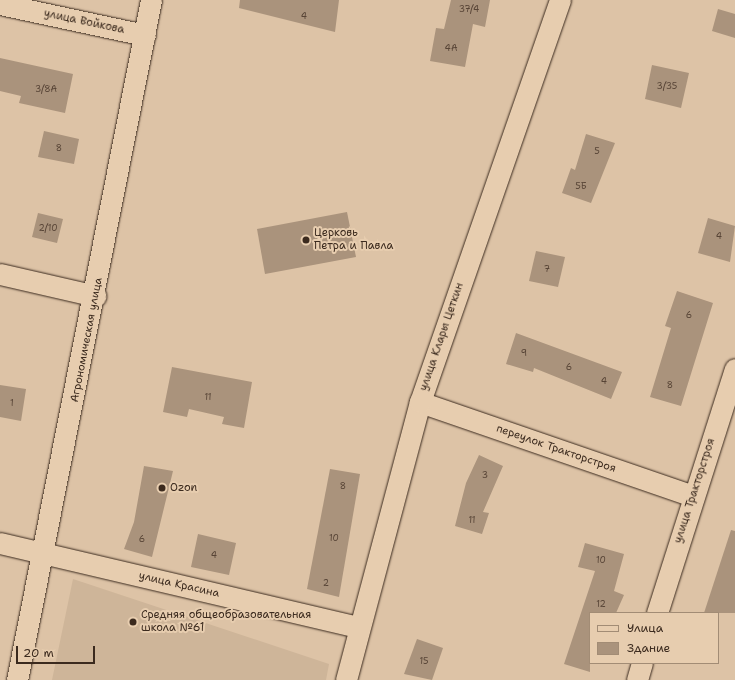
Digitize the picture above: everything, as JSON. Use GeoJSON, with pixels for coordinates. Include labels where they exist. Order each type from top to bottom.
{"type":"FeatureCollection","features":[{"type":"Feature","properties":{"kind":"street","name":"Агрономическая улица"},"geometry":{"type":"LineString","coordinates":[[18,680],[96,296],[151,0]]}},
{"type":"Feature","properties":{"kind":"street","name":"улица Клары Цеткин"},"geometry":{"type":"LineString","coordinates":[[346,680],[358,627],[420,402],[560,0]]}},
{"type":"Feature","properties":{"kind":"street","name":"улица Войкова"},"geometry":{"type":"LineString","coordinates":[[0,4],[145,35]]}},
{"type":"Feature","properties":{"kind":"street"},"geometry":{"type":"LineString","coordinates":[[0,274],[96,296]]}},
{"type":"Feature","properties":{"kind":"street","name":"улица Тракторстроя"},"geometry":{"type":"LineString","coordinates":[[657,612],[693,496],[735,369]]}},
{"type":"Feature","properties":{"kind":"street","name":"переулок Тракторстроя"},"geometry":{"type":"LineString","coordinates":[[420,402],[693,496]]}},
{"type":"Feature","properties":{"kind":"street","name":"улица Красина"},"geometry":{"type":"LineString","coordinates":[[0,543],[358,627]]}},
{"type":"Feature","properties":{"kind":"street"},"geometry":{"type":"LineString","coordinates":[[637,680],[642,664]]}},
{"type":"Feature","properties":{"kind":"shaded area","name":"Средняя общеобразовательная школа №61"},"geometry":{"type":"Polygon","coordinates":[[[73,579],[329,664],[326,680],[52,680],[73,579]]]}},
{"type":"Feature","properties":{"kind":"building"},"geometry":{"type":"Polygon","coordinates":[[[240,0],[339,0],[335,32],[239,8],[240,0]]]}},
{"type":"Feature","properties":{"kind":"building"},"geometry":{"type":"Polygon","coordinates":[[[451,0],[490,0],[485,27],[473,24],[465,67],[430,61],[436,28],[444,29],[451,0]]]}},
{"type":"Feature","properties":{"kind":"building"},"geometry":{"type":"Polygon","coordinates":[[[718,9],[735,14],[735,38],[712,31],[718,9]]]}},
{"type":"Feature","properties":{"kind":"building"},"geometry":{"type":"Polygon","coordinates":[[[0,58],[73,74],[65,113],[19,103],[21,96],[0,91],[0,58]]]}},
{"type":"Feature","properties":{"kind":"building"},"geometry":{"type":"Polygon","coordinates":[[[652,65],[689,73],[681,108],[645,99],[652,65]]]}},
{"type":"Feature","properties":{"kind":"building"},"geometry":{"type":"Polygon","coordinates":[[[44,131],[79,139],[74,164],[38,157],[44,131]]]}},
{"type":"Feature","properties":{"kind":"building"},"geometry":{"type":"Polygon","coordinates":[[[586,134],[615,143],[591,203],[562,193],[571,168],[575,170],[586,134]]]}},
{"type":"Feature","properties":{"kind":"building"},"geometry":{"type":"Polygon","coordinates":[[[347,212],[356,257],[265,274],[257,229],[347,212]]]}},
{"type":"Feature","properties":{"kind":"building"},"geometry":{"type":"Polygon","coordinates":[[[38,213],[63,219],[57,243],[32,237],[38,213]]]}},
{"type":"Feature","properties":{"kind":"building"},"geometry":{"type":"Polygon","coordinates":[[[708,218],[735,226],[730,262],[698,253],[708,218]]]}},
{"type":"Feature","properties":{"kind":"building"},"geometry":{"type":"Polygon","coordinates":[[[536,251],[565,257],[558,287],[529,281],[536,251]]]}},
{"type":"Feature","properties":{"kind":"building"},"geometry":{"type":"Polygon","coordinates":[[[677,291],[713,303],[681,406],[650,397],[671,328],[665,326],[677,291]]]}},
{"type":"Feature","properties":{"kind":"building"},"geometry":{"type":"Polygon","coordinates":[[[516,333],[622,372],[611,399],[534,368],[533,372],[506,364],[516,333]]]}},
{"type":"Feature","properties":{"kind":"building"},"geometry":{"type":"Polygon","coordinates":[[[172,367],[252,382],[244,428],[222,424],[224,417],[189,409],[187,417],[163,412],[172,367]]]}},
{"type":"Feature","properties":{"kind":"building"},"geometry":{"type":"Polygon","coordinates":[[[0,385],[26,389],[21,421],[0,417],[0,385]]]}},
{"type":"Feature","properties":{"kind":"building"},"geometry":{"type":"Polygon","coordinates":[[[479,455],[503,466],[483,512],[489,513],[482,534],[455,526],[466,483],[479,455]]]}},
{"type":"Feature","properties":{"kind":"building"},"geometry":{"type":"Polygon","coordinates":[[[144,466],[173,471],[152,557],[124,549],[134,522],[144,466]]]}},
{"type":"Feature","properties":{"kind":"building"},"geometry":{"type":"Polygon","coordinates":[[[330,469],[360,474],[339,597],[307,589],[330,469]]]}},
{"type":"Feature","properties":{"kind":"building"},"geometry":{"type":"Polygon","coordinates":[[[731,530],[735,531],[735,613],[704,612],[731,530]]]}},
{"type":"Feature","properties":{"kind":"building"},"geometry":{"type":"Polygon","coordinates":[[[198,534],[236,543],[229,575],[191,567],[198,534]]]}},
{"type":"Feature","properties":{"kind":"building"},"geometry":{"type":"Polygon","coordinates":[[[585,543],[624,554],[614,591],[624,595],[616,612],[589,612],[590,672],[564,664],[595,571],[578,567],[585,543]]]}},
{"type":"Feature","properties":{"kind":"building"},"geometry":{"type":"Polygon","coordinates":[[[417,639],[443,648],[432,680],[404,674],[417,639]]]}},
{"type":"Feature","properties":{"kind":"place","name":"Церковь Петра и Павла"},"geometry":{"type":"Point","coordinates":[306,240]}},
{"type":"Feature","properties":{"kind":"place","name":"Ozon"},"geometry":{"type":"Point","coordinates":[162,488]}},
{"type":"Feature","properties":{"kind":"place","name":"Средняя общеобразовательная школа №61"},"geometry":{"type":"Point","coordinates":[133,622]}}]}
